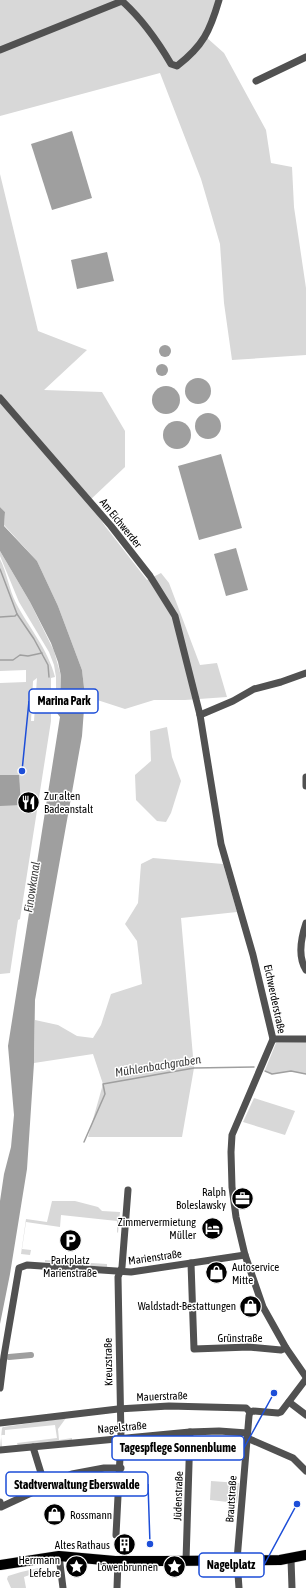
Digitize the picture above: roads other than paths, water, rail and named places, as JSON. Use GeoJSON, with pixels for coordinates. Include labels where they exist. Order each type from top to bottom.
{"type":"FeatureCollection","features":[{"type":"Feature","properties":{"kind":"main road"},"geometry":{"type":"LineString","coordinates":[[0,1565],[59,1556],[186,1561],[291,1559],[306,1555]]}},
{"type":"Feature","properties":{"kind":"street"},"geometry":{"type":"LineString","coordinates":[[0,50],[122,1],[138,16],[160,44],[171,64],[177,66],[189,57],[206,37],[219,0]]}},
{"type":"Feature","properties":{"kind":"street"},"geometry":{"type":"LineString","coordinates":[[256,81],[306,57]]}},
{"type":"Feature","properties":{"kind":"street","name":"Am Eichwerder"},"geometry":{"type":"LineString","coordinates":[[0,398],[111,526],[150,576],[175,616],[192,680]]}},
{"type":"Feature","properties":{"kind":"street"},"geometry":{"type":"LineString","coordinates":[[200,715],[233,701],[254,689],[281,682],[306,673]]}},
{"type":"Feature","properties":{"kind":"street","name":"Eichwerderstraße"},"geometry":{"type":"LineString","coordinates":[[192,680],[200,715],[221,844],[254,955],[273,1039],[232,1135],[232,1187],[236,1217],[245,1255],[263,1307],[286,1348],[306,1378]]}},
{"type":"Feature","properties":{"kind":"street"},"geometry":{"type":"LineString","coordinates":[[306,777],[306,786]]}},
{"type":"Feature","properties":{"kind":"street"},"geometry":{"type":"LineString","coordinates":[[306,923],[302,937],[301,952],[302,964],[306,970]]}},
{"type":"Feature","properties":{"kind":"street"},"geometry":{"type":"LineString","coordinates":[[273,1039],[306,1038]]}},
{"type":"Feature","properties":{"kind":"street","name":"Kreuzstraße"},"geometry":{"type":"LineString","coordinates":[[116,1534],[121,1468],[118,1277],[122,1267],[128,1190]]}},
{"type":"Feature","properties":{"kind":"street","name":"Marienstraße"},"geometry":{"type":"LineString","coordinates":[[0,1388],[19,1268],[27,1265],[131,1272],[245,1255]]}},
{"type":"Feature","properties":{"kind":"street","name":"Grünstraße"},"geometry":{"type":"LineString","coordinates":[[191,1263],[194,1349],[249,1347],[281,1350],[286,1348]]}},
{"type":"Feature","properties":{"kind":"street","name":"Mauerstraße"},"geometry":{"type":"LineString","coordinates":[[0,1423],[120,1409],[197,1405],[246,1408],[250,1412],[253,1411],[278,1414],[289,1402],[306,1378]]}},
{"type":"Feature","properties":{"kind":"street"},"geometry":{"type":"LineString","coordinates":[[289,1402],[306,1415]]}},
{"type":"Feature","properties":{"kind":"street","name":"Brautstraße"},"geometry":{"type":"LineString","coordinates":[[238,1588],[237,1560],[250,1412]]}},
{"type":"Feature","properties":{"kind":"street","name":"Nagelstraße"},"geometry":{"type":"LineString","coordinates":[[0,1450],[190,1432],[220,1431],[247,1436],[293,1458],[306,1471]]}},
{"type":"Feature","properties":{"kind":"street","name":"Jüdenstraße"},"geometry":{"type":"LineString","coordinates":[[186,1561],[190,1432]]}},
{"type":"Feature","properties":{"kind":"street"},"geometry":{"type":"LineString","coordinates":[[33,1447],[45,1486]]}},
{"type":"Feature","properties":{"kind":"street"},"geometry":{"type":"LineString","coordinates":[[0,1502],[1,1507],[72,1474],[104,1468],[121,1468]]}},
{"type":"Feature","properties":{"kind":"street"},"geometry":{"type":"LineString","coordinates":[[59,1556],[63,1588]]}},
{"type":"Feature","properties":{"kind":"street"},"geometry":{"type":"LineString","coordinates":[[116,1559],[118,1588]]}},
{"type":"Feature","properties":{"kind":"street"},"geometry":{"type":"LineString","coordinates":[[291,1559],[292,1588]]}},
{"type":"Feature","properties":{"kind":"waterway"},"geometry":{"type":"LineString","coordinates":[[0,569],[17,614],[34,639],[48,665],[49,677]]}},
{"type":"Feature","properties":{"kind":"waterway"},"geometry":{"type":"LineString","coordinates":[[0,617],[15,616],[17,614]]}},
{"type":"Feature","properties":{"kind":"waterway"},"geometry":{"type":"LineString","coordinates":[[0,660],[13,660],[20,655],[28,656],[42,653]]}},
{"type":"Feature","properties":{"kind":"waterway","name":"Mühlenbachgraben"},"geometry":{"type":"LineString","coordinates":[[84,1142],[105,1094],[103,1084],[194,1068],[254,1067]]}},
{"type":"Feature","properties":{"kind":"waterway","name":"Mühlenbachgraben"},"geometry":{"type":"LineString","coordinates":[[265,1071],[272,1074],[291,1071],[306,1074]]}},
{"type":"Feature","properties":{"kind":"waterway"},"geometry":{"type":"LineString","coordinates":[[9,1357],[31,1355]]}},
{"type":"Feature","properties":{"kind":"place","name":"Marina Park"},"geometry":{"type":"Point","coordinates":[22,771]}},
{"type":"Feature","properties":{"kind":"place","name":"Zur alten Badeanstalt"},"geometry":{"type":"Point","coordinates":[28,802]}},
{"type":"Feature","properties":{"kind":"place","name":"Ralph Boleslawsky"},"geometry":{"type":"Point","coordinates":[242,1198]}},
{"type":"Feature","properties":{"kind":"place","name":"Zimmervermietung Müller"},"geometry":{"type":"Point","coordinates":[212,1228]}},
{"type":"Feature","properties":{"kind":"place","name":"Parkplatz Marienstraße"},"geometry":{"type":"Point","coordinates":[70,1240]}},
{"type":"Feature","properties":{"kind":"place","name":"Autoservice Mitte"},"geometry":{"type":"Point","coordinates":[217,1273]}},
{"type":"Feature","properties":{"kind":"place","name":"Waldstadt-Bestattungen"},"geometry":{"type":"Point","coordinates":[251,1306]}},
{"type":"Feature","properties":{"kind":"place","name":"Tagespflege Sonnenblume"},"geometry":{"type":"Point","coordinates":[274,1393]}},
{"type":"Feature","properties":{"kind":"place","name":"Nagelplatz"},"geometry":{"type":"Point","coordinates":[297,1504]}},
{"type":"Feature","properties":{"kind":"place","name":"Rossmann"},"geometry":{"type":"Point","coordinates":[54,1515]}},
{"type":"Feature","properties":{"kind":"place","name":"Stadtverwaltung Eberswalde"},"geometry":{"type":"Point","coordinates":[150,1544]}},
{"type":"Feature","properties":{"kind":"place","name":"Altes Rathaus"},"geometry":{"type":"Point","coordinates":[125,1545]}},
{"type":"Feature","properties":{"kind":"place","name":"Herrmann Lefebre"},"geometry":{"type":"Point","coordinates":[76,1566]}},
{"type":"Feature","properties":{"kind":"place","name":"Löwenbrunnen"},"geometry":{"type":"Point","coordinates":[174,1567]}},
{"type":"Feature","properties":{"kind":"water label","name":"Finowkanal"},"geometry":{"type":"Point","coordinates":[32,887]}}]}
